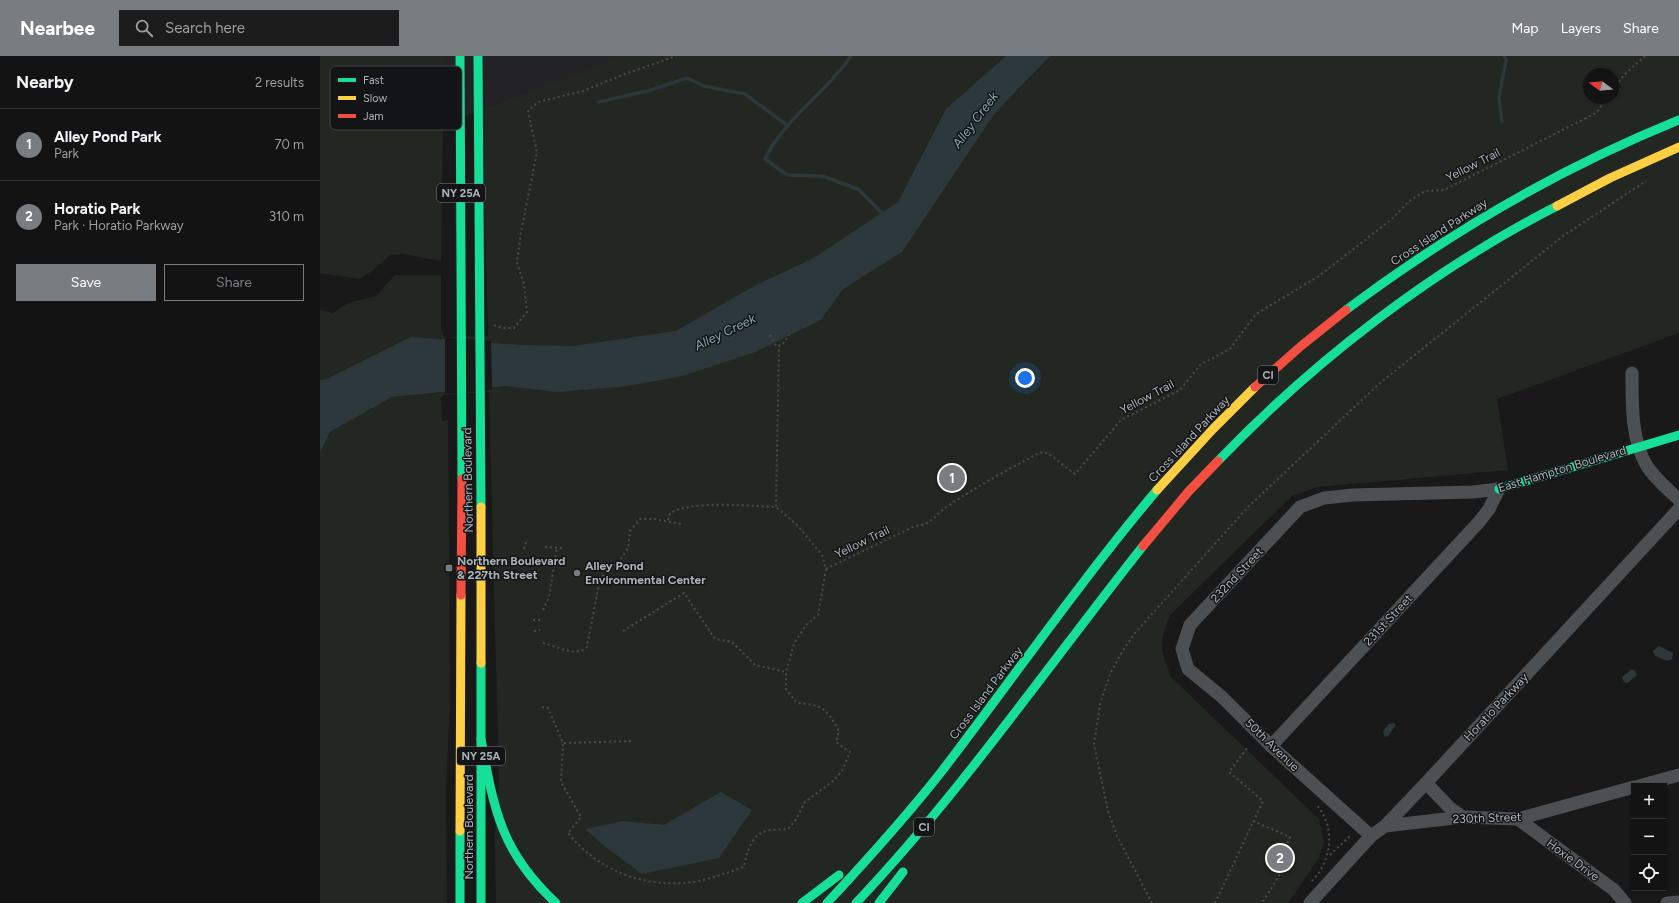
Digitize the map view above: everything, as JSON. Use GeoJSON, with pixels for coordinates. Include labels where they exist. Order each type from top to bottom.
{"type":"FeatureCollection","features":[{"type":"Feature","properties":{"kind":"main road","name":"Northern Boulevard"},"geometry":{"type":"LineString","coordinates":[[460,56],[460,66]]}},
{"type":"Feature","properties":{"kind":"main road","name":"Northern Boulevard"},"geometry":{"type":"LineString","coordinates":[[478,56],[481,903]]}},
{"type":"Feature","properties":{"kind":"main road","name":"Cross Island Parkway"},"geometry":{"type":"LineString","coordinates":[[827,903],[908,813],[959,750],[1116,540],[1168,476],[1227,414],[1289,356],[1357,302],[1488,213],[1556,175],[1629,141],[1679,120]]}},
{"type":"Feature","properties":{"kind":"main road","name":"Northern Boulevard"},"geometry":{"type":"LineString","coordinates":[[460,130],[462,404],[460,903]]}},
{"type":"Feature","properties":{"kind":"main road","name":"CI"},"geometry":{"type":"LineString","coordinates":[[856,903],[886,872],[988,748],[1133,558],[1189,491],[1248,431],[1305,378],[1368,326],[1435,278],[1504,235],[1567,199],[1679,147]]}},
{"type":"Feature","properties":{"kind":"main road","name":"East Hampton Boulevard"},"geometry":{"type":"LineString","coordinates":[[1499,489],[1679,435]]}},
{"type":"Feature","properties":{"kind":"main road"},"geometry":{"type":"LineString","coordinates":[[481,739],[493,803],[504,836],[521,866],[546,896],[556,903]]}},
{"type":"Feature","properties":{"kind":"main road"},"geometry":{"type":"LineString","coordinates":[[940,823],[988,748]]}},
{"type":"Feature","properties":{"kind":"main road"},"geometry":{"type":"LineString","coordinates":[[802,903],[834,880],[908,813]]}},
{"type":"Feature","properties":{"kind":"main road"},"geometry":{"type":"LineString","coordinates":[[879,903],[908,866]]}},
{"type":"Feature","properties":{"kind":"street"},"geometry":{"type":"LineString","coordinates":[[1632,373],[1632,404],[1639,446],[1648,467],[1679,500]]}},
{"type":"Feature","properties":{"kind":"street","name":"East Hampton Boulevard"},"geometry":{"type":"LineString","coordinates":[[1300,507],[1324,498],[1353,495],[1473,492],[1499,489]]}},
{"type":"Feature","properties":{"kind":"street","name":"231st Street"},"geometry":{"type":"LineString","coordinates":[[1272,746],[1490,509],[1499,489]]}},
{"type":"Feature","properties":{"kind":"street","name":"232nd Street"},"geometry":{"type":"LineString","coordinates":[[1182,648],[1190,625],[1300,507]]}},
{"type":"Feature","properties":{"kind":"street","name":"Horatio Parkway"},"geometry":{"type":"LineString","coordinates":[[1310,903],[1371,836],[1385,826],[1426,783],[1679,509]]}},
{"type":"Feature","properties":{"kind":"street","name":"50th Avenue"},"geometry":{"type":"LineString","coordinates":[[1182,648],[1188,668],[1371,836]]}},
{"type":"Feature","properties":{"kind":"street"},"geometry":{"type":"LineString","coordinates":[[1650,783],[1679,775]]}},
{"type":"Feature","properties":{"kind":"street"},"geometry":{"type":"LineString","coordinates":[[1426,783],[1450,808],[1463,817]]}},
{"type":"Feature","properties":{"kind":"street","name":"230th Street"},"geometry":{"type":"LineString","coordinates":[[1385,826],[1463,817],[1518,819],[1631,788]]}},
{"type":"Feature","properties":{"kind":"street","name":"Hoxie Drive"},"geometry":{"type":"LineString","coordinates":[[1518,819],[1614,890],[1626,903]]}},
{"type":"Feature","properties":{"kind":"street"},"geometry":{"type":"LineString","coordinates":[[1667,903],[1679,902]]}},
{"type":"Feature","properties":{"kind":"path"},"geometry":{"type":"LineString","coordinates":[[489,325],[492,324],[502,328],[514,328],[527,312],[524,284],[517,263],[521,232],[537,152],[528,111],[538,102],[582,91],[676,56]]}},
{"type":"Feature","properties":{"kind":"path"},"geometry":{"type":"LineString","coordinates":[[1619,82],[1624,75],[1645,56]]}},
{"type":"Feature","properties":{"kind":"path","name":"Yellow Trail"},"geometry":{"type":"LineString","coordinates":[[826,569],[915,526],[928,523],[946,507],[1039,453],[1044,452],[1049,454],[1075,474],[1121,420],[1180,390],[1202,364],[1230,350],[1256,314],[1319,276],[1393,218],[1408,202],[1425,192],[1444,190],[1596,113],[1603,104]]}},
{"type":"Feature","properties":{"kind":"path"},"geometry":{"type":"LineString","coordinates":[[770,335],[776,346],[779,346]]}},
{"type":"Feature","properties":{"kind":"path"},"geometry":{"type":"LineString","coordinates":[[779,346],[782,345],[789,335]]}},
{"type":"Feature","properties":{"kind":"path"},"geometry":{"type":"LineString","coordinates":[[776,507],[779,346]]}},
{"type":"Feature","properties":{"kind":"path"},"geometry":{"type":"LineString","coordinates":[[542,707],[548,708],[563,743],[561,782],[581,817],[568,833],[580,848],[599,862],[616,872],[639,880],[662,884],[700,881],[744,867],[746,854],[756,836],[766,831],[788,829],[795,821],[805,802],[833,781],[842,771],[850,752],[836,742],[839,731],[830,715],[816,705],[797,703],[786,689],[786,672],[794,644],[806,625],[818,615],[826,569],[822,555],[798,526],[776,507],[702,505],[678,508],[670,513],[668,520]]}},
{"type":"Feature","properties":{"kind":"path"},"geometry":{"type":"LineString","coordinates":[[543,644],[576,653],[582,652],[587,647],[600,578],[619,562],[628,548],[630,531],[640,519],[668,520],[682,524]]}},
{"type":"Feature","properties":{"kind":"path"},"geometry":{"type":"LineString","coordinates":[[524,549],[526,542]]}},
{"type":"Feature","properties":{"kind":"path"},"geometry":{"type":"LineString","coordinates":[[545,547],[563,548]]}},
{"type":"Feature","properties":{"kind":"path"},"geometry":{"type":"LineString","coordinates":[[543,610],[549,598],[557,548]]}},
{"type":"Feature","properties":{"kind":"path"},"geometry":{"type":"LineString","coordinates":[[623,631],[684,592],[715,639],[732,642],[755,664],[786,672]]}},
{"type":"Feature","properties":{"kind":"path"},"geometry":{"type":"LineString","coordinates":[[533,620],[540,620]]}},
{"type":"Feature","properties":{"kind":"path"},"geometry":{"type":"LineString","coordinates":[[534,631],[540,630]]}},
{"type":"Feature","properties":{"kind":"path"},"geometry":{"type":"LineString","coordinates":[[563,743],[632,741]]}},
{"type":"Feature","properties":{"kind":"path"},"geometry":{"type":"LineString","coordinates":[[1215,903],[1263,801],[1229,772],[1248,746]]}},
{"type":"Feature","properties":{"kind":"path"},"geometry":{"type":"LineString","coordinates":[[1311,888],[1313,880],[1328,854],[1330,846],[1328,824],[1323,813],[1313,801]]}},
{"type":"Feature","properties":{"kind":"path"},"geometry":{"type":"LineString","coordinates":[[1254,821],[1290,837],[1278,865],[1279,876],[1262,903]]}},
{"type":"Feature","properties":{"kind":"path"},"geometry":{"type":"LineString","coordinates":[[1330,855],[1354,831]]}},
{"type":"Feature","properties":{"kind":"shaded area"},"geometry":{"type":"Polygon","coordinates":[[[320,56],[444,56],[444,66],[330,66],[330,130],[443,130],[441,261],[403,254],[390,255],[372,271],[359,279],[320,273],[320,56]]]}},
{"type":"Feature","properties":{"kind":"shaded area"},"geometry":{"type":"Polygon","coordinates":[[[444,56],[619,56],[609,63],[462,118],[462,66],[444,66],[444,56]]]}},
{"type":"Feature","properties":{"kind":"shaded area"},"geometry":{"type":"Polygon","coordinates":[[[619,56],[1679,56],[1679,333],[1497,399],[1508,470],[1317,487],[1292,496],[1170,615],[1162,640],[1162,646],[1171,677],[1319,819],[1324,843],[1318,859],[1288,903],[496,903],[495,837],[499,780],[489,392],[444,395],[440,399],[442,421],[448,420],[450,702],[446,792],[447,903],[320,903],[320,453],[330,432],[392,397],[489,388],[327,379],[320,380],[320,310],[333,313],[348,303],[376,296],[395,275],[441,275],[441,328],[444,337],[488,336],[482,109],[612,61],[619,56]]]}},
{"type":"Feature","properties":{"kind":"water","name":"Alley Creek"},"geometry":{"type":"Polygon","coordinates":[[[1006,56],[1050,56],[995,113],[902,252],[843,289],[821,320],[755,352],[679,377],[620,387],[556,392],[506,386],[392,397],[330,432],[320,453],[320,380],[327,379],[411,337],[520,345],[573,346],[676,331],[754,286],[812,259],[898,202],[946,109],[1006,56]]]}},
{"type":"Feature","properties":{"kind":"water"},"geometry":{"type":"Polygon","coordinates":[[[1659,646],[1673,653],[1672,659],[1667,661],[1655,656],[1653,651],[1659,646]]]}},
{"type":"Feature","properties":{"kind":"water"},"geometry":{"type":"Polygon","coordinates":[[[1632,669],[1637,675],[1628,683],[1624,682],[1622,677],[1632,669]]]}},
{"type":"Feature","properties":{"kind":"water"},"geometry":{"type":"Polygon","coordinates":[[[1394,723],[1396,725],[1388,736],[1385,737],[1383,731],[1389,724],[1394,723]]]}},
{"type":"Feature","properties":{"kind":"water"},"geometry":{"type":"Polygon","coordinates":[[[721,792],[752,810],[719,858],[642,874],[607,848],[585,829],[623,821],[664,825],[721,792]]]}},
{"type":"Feature","properties":{"kind":"pier"},"geometry":{"type":"Polygon","coordinates":[[[445,337],[491,341],[492,390],[445,394],[445,337]]]}},
{"type":"Feature","properties":{"kind":"waterway"},"geometry":{"type":"LineString","coordinates":[[851,56],[830,82],[783,131],[773,144],[765,159],[787,175],[822,176],[858,189],[884,215]]}},
{"type":"Feature","properties":{"kind":"waterway"},"geometry":{"type":"LineString","coordinates":[[1502,121],[1499,97],[1506,60],[1504,56]]}},
{"type":"Feature","properties":{"kind":"waterway"},"geometry":{"type":"LineString","coordinates":[[599,102],[651,90],[687,78],[704,86],[745,94],[788,126]]}},
{"type":"Feature","properties":{"kind":"traffic: fast"},"geometry":{"type":"LineString","coordinates":[[460,56],[460,66]]}},
{"type":"Feature","properties":{"kind":"traffic: fast"},"geometry":{"type":"LineString","coordinates":[[478,56],[481,507]]}},
{"type":"Feature","properties":{"kind":"traffic: fast"},"geometry":{"type":"LineString","coordinates":[[1346,310],[1425,254],[1506,204],[1591,159],[1679,120]]}},
{"type":"Feature","properties":{"kind":"traffic: fast"},"geometry":{"type":"LineString","coordinates":[[460,130],[462,479]]}},
{"type":"Feature","properties":{"kind":"traffic: fast"},"geometry":{"type":"LineString","coordinates":[[1218,461],[1295,387],[1335,352],[1377,319],[1465,258],[1557,206]]}},
{"type":"Feature","properties":{"kind":"traffic: fast"},"geometry":{"type":"LineString","coordinates":[[1499,489],[1679,435]]}},
{"type":"Feature","properties":{"kind":"traffic: fast"},"geometry":{"type":"LineString","coordinates":[[827,903],[886,838],[942,771],[1101,559],[1157,490]]}},
{"type":"Feature","properties":{"kind":"traffic: fast"},"geometry":{"type":"LineString","coordinates":[[856,903],[895,861],[968,773],[1143,546]]}},
{"type":"Feature","properties":{"kind":"traffic: fast"},"geometry":{"type":"LineString","coordinates":[[481,663],[481,903]]}},
{"type":"Feature","properties":{"kind":"traffic: fast"},"geometry":{"type":"LineString","coordinates":[[481,739],[490,787],[503,828],[523,866],[556,903]]}},
{"type":"Feature","properties":{"kind":"traffic: fast"},"geometry":{"type":"LineString","coordinates":[[460,831],[460,903]]}},
{"type":"Feature","properties":{"kind":"traffic: fast"},"geometry":{"type":"LineString","coordinates":[[879,903],[903,872]]}},
{"type":"Feature","properties":{"kind":"traffic: fast"},"geometry":{"type":"LineString","coordinates":[[802,903],[839,875]]}},
{"type":"Feature","properties":{"kind":"traffic: slow"},"geometry":{"type":"LineString","coordinates":[[1557,206],[1610,178],[1679,147]]}},
{"type":"Feature","properties":{"kind":"traffic: slow"},"geometry":{"type":"LineString","coordinates":[[1157,490],[1213,429],[1255,387]]}},
{"type":"Feature","properties":{"kind":"traffic: slow"},"geometry":{"type":"LineString","coordinates":[[481,507],[481,663]]}},
{"type":"Feature","properties":{"kind":"traffic: slow"},"geometry":{"type":"LineString","coordinates":[[460,831],[461,595]]}},
{"type":"Feature","properties":{"kind":"traffic: jam"},"geometry":{"type":"LineString","coordinates":[[1255,387],[1301,346],[1346,310]]}},
{"type":"Feature","properties":{"kind":"traffic: jam"},"geometry":{"type":"LineString","coordinates":[[1143,546],[1189,491],[1218,461]]}},
{"type":"Feature","properties":{"kind":"traffic: jam"},"geometry":{"type":"LineString","coordinates":[[461,595],[462,479]]}},
{"type":"Feature","properties":{"kind":"place","name":"Alley Pond Park"},"geometry":{"type":"Point","coordinates":[952,478]}},
{"type":"Feature","properties":{"kind":"place","name":"Northern Boulevard & 227th Street"},"geometry":{"type":"Point","coordinates":[449,568]}},
{"type":"Feature","properties":{"kind":"place","name":"Alley Pond Environmental Center"},"geometry":{"type":"Point","coordinates":[577,573]}},
{"type":"Feature","properties":{"kind":"place","name":"Horatio Park"},"geometry":{"type":"Point","coordinates":[1280,858]}}]}
